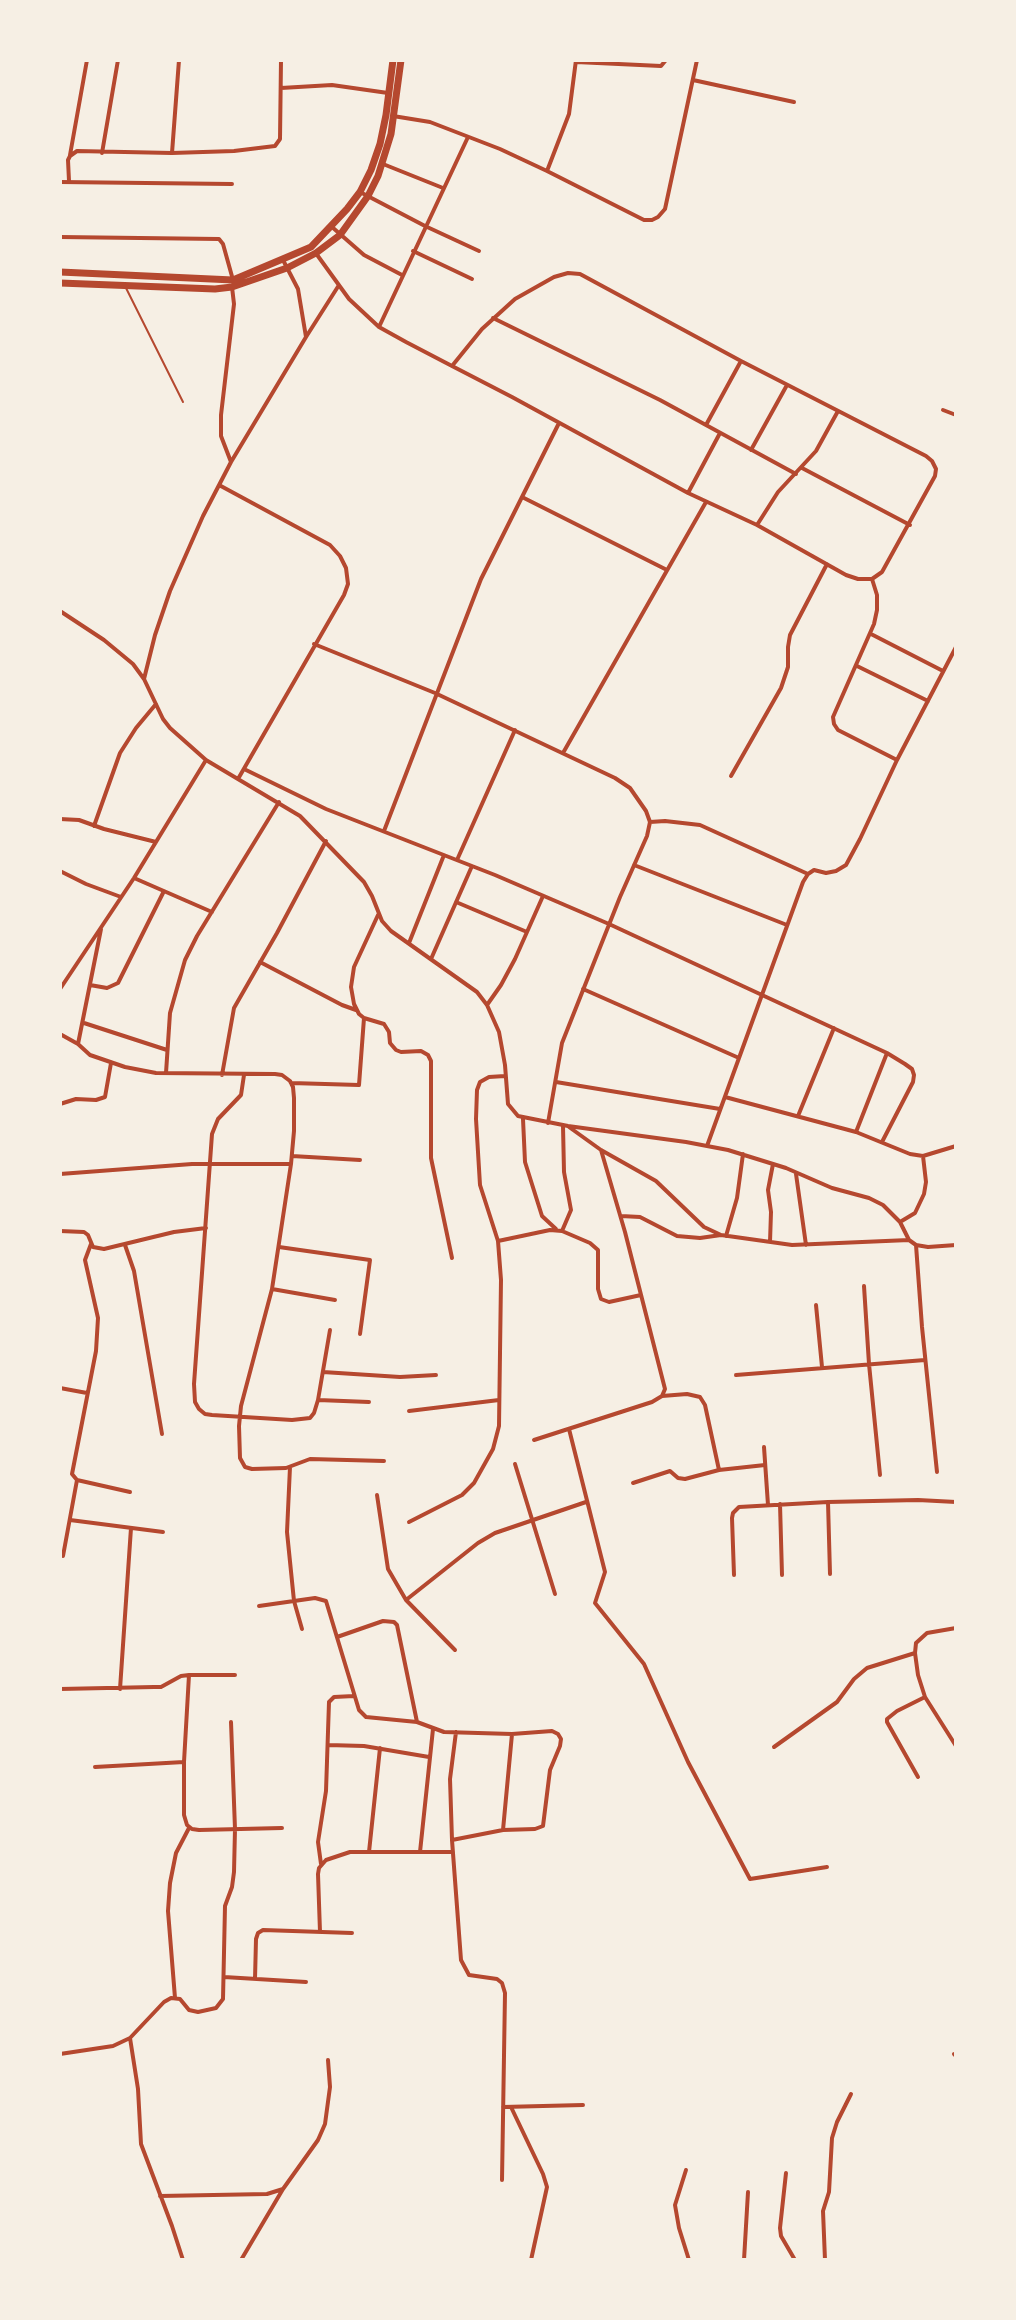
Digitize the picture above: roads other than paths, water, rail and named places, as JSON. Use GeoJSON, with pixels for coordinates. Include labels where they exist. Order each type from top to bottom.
{"type":"FeatureCollection","features":[{"type":"Feature","properties":{"kind":"highway"},"geometry":{"type":"LineString","coordinates":[[60,272],[233,284],[311,247],[332,227],[360,192],[390,116],[389,93],[393,60]]}},
{"type":"Feature","properties":{"kind":"highway"},"geometry":{"type":"LineString","coordinates":[[60,283],[215,289],[287,268],[316,254],[340,235],[368,196],[383,164],[400,60]]}},
{"type":"Feature","properties":{"kind":"street"},"geometry":{"type":"LineString","coordinates":[[69,181],[68,160],[87,60]]}},
{"type":"Feature","properties":{"kind":"street"},"geometry":{"type":"LineString","coordinates":[[102,153],[118,60]]}},
{"type":"Feature","properties":{"kind":"street"},"geometry":{"type":"LineString","coordinates":[[172,153],[179,60]]}},
{"type":"Feature","properties":{"kind":"street"},"geometry":{"type":"LineString","coordinates":[[70,156],[77,151],[172,153],[234,151],[275,146],[280,139],[281,60]]}},
{"type":"Feature","properties":{"kind":"street"},"geometry":{"type":"LineString","coordinates":[[547,171],[569,114],[576,61],[661,66],[666,60]]}},
{"type":"Feature","properties":{"kind":"street"},"geometry":{"type":"LineString","coordinates":[[390,116],[430,122],[468,137],[547,171],[644,220],[658,217],[664,209],[697,60]]}},
{"type":"Feature","properties":{"kind":"street"},"geometry":{"type":"LineString","coordinates":[[693,81],[794,102]]}},
{"type":"Feature","properties":{"kind":"street"},"geometry":{"type":"LineString","coordinates":[[281,88],[332,85],[389,93]]}},
{"type":"Feature","properties":{"kind":"street"},"geometry":{"type":"LineString","coordinates":[[379,327],[468,137]]}},
{"type":"Feature","properties":{"kind":"street"},"geometry":{"type":"LineString","coordinates":[[383,164],[443,188]]}},
{"type":"Feature","properties":{"kind":"street"},"geometry":{"type":"LineString","coordinates":[[60,182],[231,184]]}},
{"type":"Feature","properties":{"kind":"street"},"geometry":{"type":"LineString","coordinates":[[360,192],[479,251]]}},
{"type":"Feature","properties":{"kind":"street"},"geometry":{"type":"LineString","coordinates":[[332,227],[364,255],[402,275]]}},
{"type":"Feature","properties":{"kind":"street"},"geometry":{"type":"LineString","coordinates":[[60,237],[219,238],[223,244],[233,284],[234,304],[221,415],[221,436],[231,462]]}},
{"type":"Feature","properties":{"kind":"street"},"geometry":{"type":"LineString","coordinates":[[311,247],[349,299],[379,327],[688,493],[757,525],[858,579],[872,579],[882,572],[935,476],[936,469],[932,461],[580,274],[568,273],[536,286],[515,299],[493,318],[452,366]]}},
{"type":"Feature","properties":{"kind":"street"},"geometry":{"type":"LineString","coordinates":[[413,251],[472,279]]}},
{"type":"Feature","properties":{"kind":"street"},"geometry":{"type":"LineString","coordinates":[[283,259],[298,289],[306,337]]}},
{"type":"Feature","properties":{"kind":"street"},"geometry":{"type":"LineString","coordinates":[[144,679],[155,635],[170,591],[219,485],[339,285]]}},
{"type":"Feature","properties":{"kind":"street"},"geometry":{"type":"LineString","coordinates":[[493,318],[660,400],[796,474]]}},
{"type":"Feature","properties":{"kind":"street"},"geometry":{"type":"LineString","coordinates":[[706,425],[741,361]]}},
{"type":"Feature","properties":{"kind":"street"},"geometry":{"type":"LineString","coordinates":[[752,450],[787,385]]}},
{"type":"Feature","properties":{"kind":"street"},"geometry":{"type":"LineString","coordinates":[[943,410],[956,415]]}},
{"type":"Feature","properties":{"kind":"street"},"geometry":{"type":"LineString","coordinates":[[757,525],[778,492],[816,451],[837,411]]}},
{"type":"Feature","properties":{"kind":"street"},"geometry":{"type":"LineString","coordinates":[[384,831],[435,693],[481,579],[560,423]]}},
{"type":"Feature","properties":{"kind":"street"},"geometry":{"type":"LineString","coordinates":[[688,493],[720,433]]}},
{"type":"Feature","properties":{"kind":"street"},"geometry":{"type":"LineString","coordinates":[[802,468],[910,525]]}},
{"type":"Feature","properties":{"kind":"street"},"geometry":{"type":"LineString","coordinates":[[219,485],[330,546],[340,556],[346,568],[348,584],[344,595],[238,779]]}},
{"type":"Feature","properties":{"kind":"street"},"geometry":{"type":"LineString","coordinates":[[522,497],[667,570]]}},
{"type":"Feature","properties":{"kind":"street"},"geometry":{"type":"LineString","coordinates":[[563,753],[706,501]]}},
{"type":"Feature","properties":{"kind":"street"},"geometry":{"type":"LineString","coordinates":[[731,776],[781,688],[788,667],[790,634],[827,564]]}},
{"type":"Feature","properties":{"kind":"street"},"geometry":{"type":"LineString","coordinates":[[872,579],[877,596],[877,610],[871,634],[832,717],[838,730],[897,760]]}},
{"type":"Feature","properties":{"kind":"street"},"geometry":{"type":"LineString","coordinates":[[60,611],[104,640],[133,664],[144,679],[170,728],[206,760],[300,816],[326,841],[364,882],[379,914],[391,931],[477,992],[487,1005],[499,1032],[508,1104],[511,1111],[524,1119],[707,1146],[743,1154],[884,1205],[900,1222],[909,1240],[916,1245],[928,1247],[956,1245]]}},
{"type":"Feature","properties":{"kind":"street"},"geometry":{"type":"LineString","coordinates":[[871,634],[943,671]]}},
{"type":"Feature","properties":{"kind":"street"},"geometry":{"type":"LineString","coordinates":[[314,644],[435,693],[615,778],[630,788],[646,811],[650,822],[647,836],[562,1043],[548,1123]]}},
{"type":"Feature","properties":{"kind":"street"},"geometry":{"type":"LineString","coordinates":[[707,1146],[808,874],[813,870],[826,873],[836,871],[846,865],[956,647]]}},
{"type":"Feature","properties":{"kind":"street"},"geometry":{"type":"LineString","coordinates":[[857,666],[928,701]]}},
{"type":"Feature","properties":{"kind":"street"},"geometry":{"type":"LineString","coordinates":[[94,826],[120,753],[136,728],[156,704]]}},
{"type":"Feature","properties":{"kind":"street"},"geometry":{"type":"LineString","coordinates":[[457,860],[515,730]]}},
{"type":"Feature","properties":{"kind":"street"},"geometry":{"type":"LineString","coordinates":[[60,989],[134,878],[206,760]]}},
{"type":"Feature","properties":{"kind":"street"},"geometry":{"type":"LineString","coordinates":[[244,769],[326,809],[472,866],[609,924],[887,1053],[912,1069],[914,1075],[913,1082],[882,1142]]}},
{"type":"Feature","properties":{"kind":"street"},"geometry":{"type":"LineString","coordinates":[[166,1073],[170,1013],[185,960],[279,802]]}},
{"type":"Feature","properties":{"kind":"street"},"geometry":{"type":"LineString","coordinates":[[60,819],[79,820],[156,842]]}},
{"type":"Feature","properties":{"kind":"street"},"geometry":{"type":"LineString","coordinates":[[650,822],[665,821],[700,825],[808,874]]}},
{"type":"Feature","properties":{"kind":"street"},"geometry":{"type":"LineString","coordinates":[[222,1074],[234,1008],[326,841]]}},
{"type":"Feature","properties":{"kind":"street"},"geometry":{"type":"LineString","coordinates":[[409,944],[444,855]]}},
{"type":"Feature","properties":{"kind":"street"},"geometry":{"type":"LineString","coordinates":[[634,865],[788,925]]}},
{"type":"Feature","properties":{"kind":"street"},"geometry":{"type":"LineString","coordinates":[[431,959],[472,866]]}},
{"type":"Feature","properties":{"kind":"street"},"geometry":{"type":"LineString","coordinates":[[60,872],[121,897]]}},
{"type":"Feature","properties":{"kind":"street"},"geometry":{"type":"LineString","coordinates":[[134,878],[212,912]]}},
{"type":"Feature","properties":{"kind":"street"},"geometry":{"type":"LineString","coordinates":[[90,985],[106,988],[118,983],[164,891]]}},
{"type":"Feature","properties":{"kind":"street"},"geometry":{"type":"LineString","coordinates":[[487,1005],[504,979],[543,896]]}},
{"type":"Feature","properties":{"kind":"street"},"geometry":{"type":"LineString","coordinates":[[456,902],[527,932]]}},
{"type":"Feature","properties":{"kind":"street"},"geometry":{"type":"LineString","coordinates":[[356,1010],[351,987],[354,967],[379,914]]}},
{"type":"Feature","properties":{"kind":"street"},"geometry":{"type":"LineString","coordinates":[[78,1044],[102,925]]}},
{"type":"Feature","properties":{"kind":"street"},"geometry":{"type":"LineString","coordinates":[[260,962],[356,1010],[364,1018],[384,1024],[390,1043],[396,1050],[421,1051],[428,1055],[431,1061],[431,1158],[452,1258]]}},
{"type":"Feature","properties":{"kind":"street"},"geometry":{"type":"LineString","coordinates":[[583,989],[739,1058]]}},
{"type":"Feature","properties":{"kind":"street"},"geometry":{"type":"LineString","coordinates":[[291,1083],[359,1085],[364,1018]]}},
{"type":"Feature","properties":{"kind":"street"},"geometry":{"type":"LineString","coordinates":[[84,1023],[167,1050]]}},
{"type":"Feature","properties":{"kind":"street"},"geometry":{"type":"LineString","coordinates":[[798,1116],[834,1028]]}},
{"type":"Feature","properties":{"kind":"street"},"geometry":{"type":"LineString","coordinates":[[60,1034],[78,1044],[90,1055],[125,1067],[166,1073],[282,1076],[291,1083],[294,1098],[291,1164],[272,1289],[240,1416],[239,1452],[242,1464],[252,1468],[290,1467],[310,1460],[384,1461]]}},
{"type":"Feature","properties":{"kind":"street"},"geometry":{"type":"LineString","coordinates":[[856,1132],[887,1053]]}},
{"type":"Feature","properties":{"kind":"street"},"geometry":{"type":"LineString","coordinates":[[60,1104],[76,1099],[96,1100],[105,1097],[111,1063]]}},
{"type":"Feature","properties":{"kind":"street"},"geometry":{"type":"LineString","coordinates":[[244,1075],[241,1095],[214,1126],[195,1363],[195,1402],[205,1414],[303,1420],[310,1418],[318,1400],[330,1330]]}},
{"type":"Feature","properties":{"kind":"street"},"geometry":{"type":"LineString","coordinates":[[409,1522],[451,1501],[474,1483],[494,1449],[499,1426],[501,1280],[498,1241],[480,1185],[476,1119],[477,1090],[480,1082],[485,1078],[505,1076]]}},
{"type":"Feature","properties":{"kind":"street"},"geometry":{"type":"LineString","coordinates":[[556,1082],[720,1109]]}},
{"type":"Feature","properties":{"kind":"street"},"geometry":{"type":"LineString","coordinates":[[725,1096],[856,1132],[910,1154],[923,1156],[956,1146]]}},
{"type":"Feature","properties":{"kind":"street"},"geometry":{"type":"LineString","coordinates":[[524,1119],[525,1162],[542,1216],[556,1230]]}},
{"type":"Feature","properties":{"kind":"street"},"geometry":{"type":"LineString","coordinates":[[566,1126],[656,1181],[704,1227],[724,1236]]}},
{"type":"Feature","properties":{"kind":"street"},"geometry":{"type":"LineString","coordinates":[[562,1231],[572,1210],[564,1172],[566,1126]]}},
{"type":"Feature","properties":{"kind":"street"},"geometry":{"type":"LineString","coordinates":[[602,1150],[663,1380],[662,1396]]}},
{"type":"Feature","properties":{"kind":"street"},"geometry":{"type":"LineString","coordinates":[[724,1236],[737,1198],[743,1154]]}},
{"type":"Feature","properties":{"kind":"street"},"geometry":{"type":"LineString","coordinates":[[292,1156],[360,1160]]}},
{"type":"Feature","properties":{"kind":"street"},"geometry":{"type":"LineString","coordinates":[[900,1222],[915,1213],[924,1194],[926,1182],[923,1156]]}},
{"type":"Feature","properties":{"kind":"street"},"geometry":{"type":"LineString","coordinates":[[60,1174],[211,1163],[291,1164]]}},
{"type":"Feature","properties":{"kind":"street"},"geometry":{"type":"LineString","coordinates":[[770,1242],[771,1212],[768,1190],[773,1164]]}},
{"type":"Feature","properties":{"kind":"street"},"geometry":{"type":"LineString","coordinates":[[796,1173],[806,1245]]}},
{"type":"Feature","properties":{"kind":"street"},"geometry":{"type":"LineString","coordinates":[[621,1216],[639,1216],[677,1236],[700,1238],[724,1236],[806,1245],[909,1240]]}},
{"type":"Feature","properties":{"kind":"street"},"geometry":{"type":"LineString","coordinates":[[60,1230],[84,1232],[88,1235],[91,1244],[96,1248],[104,1249],[174,1232],[206,1228]]}},
{"type":"Feature","properties":{"kind":"street"},"geometry":{"type":"LineString","coordinates":[[498,1241],[556,1230],[562,1231],[598,1250],[598,1289],[601,1299],[609,1302],[641,1295]]}},
{"type":"Feature","properties":{"kind":"street"},"geometry":{"type":"LineString","coordinates":[[91,1244],[85,1260],[98,1318],[96,1351],[71,1470],[77,1480],[130,1492]]}},
{"type":"Feature","properties":{"kind":"street"},"geometry":{"type":"LineString","coordinates":[[125,1245],[134,1272],[162,1434]]}},
{"type":"Feature","properties":{"kind":"street"},"geometry":{"type":"LineString","coordinates":[[916,1245],[937,1472]]}},
{"type":"Feature","properties":{"kind":"street"},"geometry":{"type":"LineString","coordinates":[[279,1247],[370,1260],[360,1334]]}},
{"type":"Feature","properties":{"kind":"street"},"geometry":{"type":"LineString","coordinates":[[864,1286],[880,1475]]}},
{"type":"Feature","properties":{"kind":"street"},"geometry":{"type":"LineString","coordinates":[[272,1289],[334,1300]]}},
{"type":"Feature","properties":{"kind":"street"},"geometry":{"type":"LineString","coordinates":[[816,1305],[822,1367]]}},
{"type":"Feature","properties":{"kind":"street"},"geometry":{"type":"LineString","coordinates":[[736,1375],[925,1360]]}},
{"type":"Feature","properties":{"kind":"street"},"geometry":{"type":"LineString","coordinates":[[322,1372],[400,1377],[436,1375]]}},
{"type":"Feature","properties":{"kind":"street"},"geometry":{"type":"LineString","coordinates":[[60,1388],[87,1393]]}},
{"type":"Feature","properties":{"kind":"street"},"geometry":{"type":"LineString","coordinates":[[534,1440],[652,1402],[662,1396],[700,1397],[705,1405],[720,1470]]}},
{"type":"Feature","properties":{"kind":"street"},"geometry":{"type":"LineString","coordinates":[[318,1400],[369,1402]]}},
{"type":"Feature","properties":{"kind":"street"},"geometry":{"type":"LineString","coordinates":[[409,1411],[499,1400]]}},
{"type":"Feature","properties":{"kind":"street"},"geometry":{"type":"LineString","coordinates":[[569,1430],[605,1572],[595,1603],[644,1664],[688,1762],[750,1879],[827,1867]]}},
{"type":"Feature","properties":{"kind":"street"},"geometry":{"type":"LineString","coordinates":[[764,1447],[768,1504]]}},
{"type":"Feature","properties":{"kind":"street"},"geometry":{"type":"LineString","coordinates":[[515,1464],[555,1594]]}},
{"type":"Feature","properties":{"kind":"street"},"geometry":{"type":"LineString","coordinates":[[633,1483],[670,1471],[678,1478],[684,1479],[720,1470],[765,1465]]}},
{"type":"Feature","properties":{"kind":"street"},"geometry":{"type":"LineString","coordinates":[[290,1467],[287,1532],[294,1601],[302,1629]]}},
{"type":"Feature","properties":{"kind":"street"},"geometry":{"type":"LineString","coordinates":[[63,1556],[77,1480]]}},
{"type":"Feature","properties":{"kind":"street"},"geometry":{"type":"LineString","coordinates":[[377,1495],[385,1559],[393,1580],[406,1600],[455,1650]]}},
{"type":"Feature","properties":{"kind":"street"},"geometry":{"type":"LineString","coordinates":[[734,1575],[733,1513],[735,1509],[743,1506],[918,1500],[956,1502]]}},
{"type":"Feature","properties":{"kind":"street"},"geometry":{"type":"LineString","coordinates":[[406,1600],[478,1543],[495,1533],[586,1502]]}},
{"type":"Feature","properties":{"kind":"street"},"geometry":{"type":"LineString","coordinates":[[828,1502],[830,1574]]}},
{"type":"Feature","properties":{"kind":"street"},"geometry":{"type":"LineString","coordinates":[[780,1504],[782,1575]]}},
{"type":"Feature","properties":{"kind":"street"},"geometry":{"type":"LineString","coordinates":[[70,1520],[163,1532]]}},
{"type":"Feature","properties":{"kind":"street"},"geometry":{"type":"LineString","coordinates":[[120,1689],[131,1528]]}},
{"type":"Feature","properties":{"kind":"street"},"geometry":{"type":"LineString","coordinates":[[258,1606],[315,1598],[326,1601],[354,1696],[361,1714],[366,1717],[417,1722],[433,1729],[456,1732],[512,1734],[552,1731],[558,1734],[561,1739],[550,1770],[543,1826],[535,1829],[503,1830],[452,1840]]}},
{"type":"Feature","properties":{"kind":"street"},"geometry":{"type":"LineString","coordinates":[[337,1637],[383,1621],[394,1622],[397,1625],[417,1722]]}},
{"type":"Feature","properties":{"kind":"street"},"geometry":{"type":"LineString","coordinates":[[956,1628],[927,1633],[916,1643],[915,1653],[918,1675],[925,1697],[956,1746]]}},
{"type":"Feature","properties":{"kind":"street"},"geometry":{"type":"LineString","coordinates":[[774,1747],[837,1702],[854,1679],[867,1668],[915,1653]]}},
{"type":"Feature","properties":{"kind":"street"},"geometry":{"type":"LineString","coordinates":[[175,1998],[168,1911],[170,1883],[177,1853],[189,1828],[184,1815],[184,1762],[189,1675]]}},
{"type":"Feature","properties":{"kind":"street"},"geometry":{"type":"LineString","coordinates":[[60,1689],[161,1687],[181,1676],[235,1675]]}},
{"type":"Feature","properties":{"kind":"street"},"geometry":{"type":"LineString","coordinates":[[320,1932],[318,1874],[321,1864],[318,1842],[326,1791],[329,1702],[334,1697],[354,1696]]}},
{"type":"Feature","properties":{"kind":"street"},"geometry":{"type":"LineString","coordinates":[[918,1777],[887,1719],[897,1711],[925,1697]]}},
{"type":"Feature","properties":{"kind":"street"},"geometry":{"type":"LineString","coordinates":[[60,2054],[113,2046],[130,2038],[164,2002],[175,1998],[180,1999],[193,2012],[216,2008],[223,1999],[225,1905],[232,1887],[235,1829],[231,1722]]}},
{"type":"Feature","properties":{"kind":"street"},"geometry":{"type":"LineString","coordinates":[[420,1852],[433,1729]]}},
{"type":"Feature","properties":{"kind":"street"},"geometry":{"type":"LineString","coordinates":[[456,1732],[450,1779],[452,1840],[463,1966],[469,1975],[497,1979],[504,1988],[502,2180]]}},
{"type":"Feature","properties":{"kind":"street"},"geometry":{"type":"LineString","coordinates":[[503,1830],[512,1734]]}},
{"type":"Feature","properties":{"kind":"street"},"geometry":{"type":"LineString","coordinates":[[327,1745],[380,1748],[429,1757]]}},
{"type":"Feature","properties":{"kind":"street"},"geometry":{"type":"LineString","coordinates":[[369,1852],[380,1748]]}},
{"type":"Feature","properties":{"kind":"street"},"geometry":{"type":"LineString","coordinates":[[95,1767],[184,1762]]}},
{"type":"Feature","properties":{"kind":"street"},"geometry":{"type":"LineString","coordinates":[[189,1828],[282,1828]]}},
{"type":"Feature","properties":{"kind":"street"},"geometry":{"type":"LineString","coordinates":[[321,1864],[350,1852],[453,1852]]}},
{"type":"Feature","properties":{"kind":"street"},"geometry":{"type":"LineString","coordinates":[[255,1979],[258,1933],[269,1930],[352,1933]]}},
{"type":"Feature","properties":{"kind":"street"},"geometry":{"type":"LineString","coordinates":[[224,1977],[306,1982]]}},
{"type":"Feature","properties":{"kind":"street"},"geometry":{"type":"LineString","coordinates":[[130,2038],[138,2089],[141,2144],[183,2260]]}},
{"type":"Feature","properties":{"kind":"street"},"geometry":{"type":"LineString","coordinates":[[241,2260],[283,2188],[318,2140],[325,2124],[330,2087],[328,2060]]}},
{"type":"Feature","properties":{"kind":"street"},"geometry":{"type":"LineString","coordinates":[[825,2260],[823,2211],[829,2192],[832,2138],[851,2094]]}},
{"type":"Feature","properties":{"kind":"street"},"geometry":{"type":"LineString","coordinates":[[503,2107],[583,2105]]}},
{"type":"Feature","properties":{"kind":"street"},"geometry":{"type":"LineString","coordinates":[[511,2107],[547,2187],[531,2260]]}},
{"type":"Feature","properties":{"kind":"street"},"geometry":{"type":"LineString","coordinates":[[686,2170],[675,2205],[689,2260]]}},
{"type":"Feature","properties":{"kind":"street"},"geometry":{"type":"LineString","coordinates":[[786,2173],[780,2228],[781,2236],[795,2260]]}},
{"type":"Feature","properties":{"kind":"street"},"geometry":{"type":"LineString","coordinates":[[160,2196],[267,2194],[283,2188]]}},
{"type":"Feature","properties":{"kind":"street"},"geometry":{"type":"LineString","coordinates":[[744,2260],[748,2192]]}},
{"type":"Feature","properties":{"kind":"lane"},"geometry":{"type":"LineString","coordinates":[[124,285],[183,402]]}}]}
